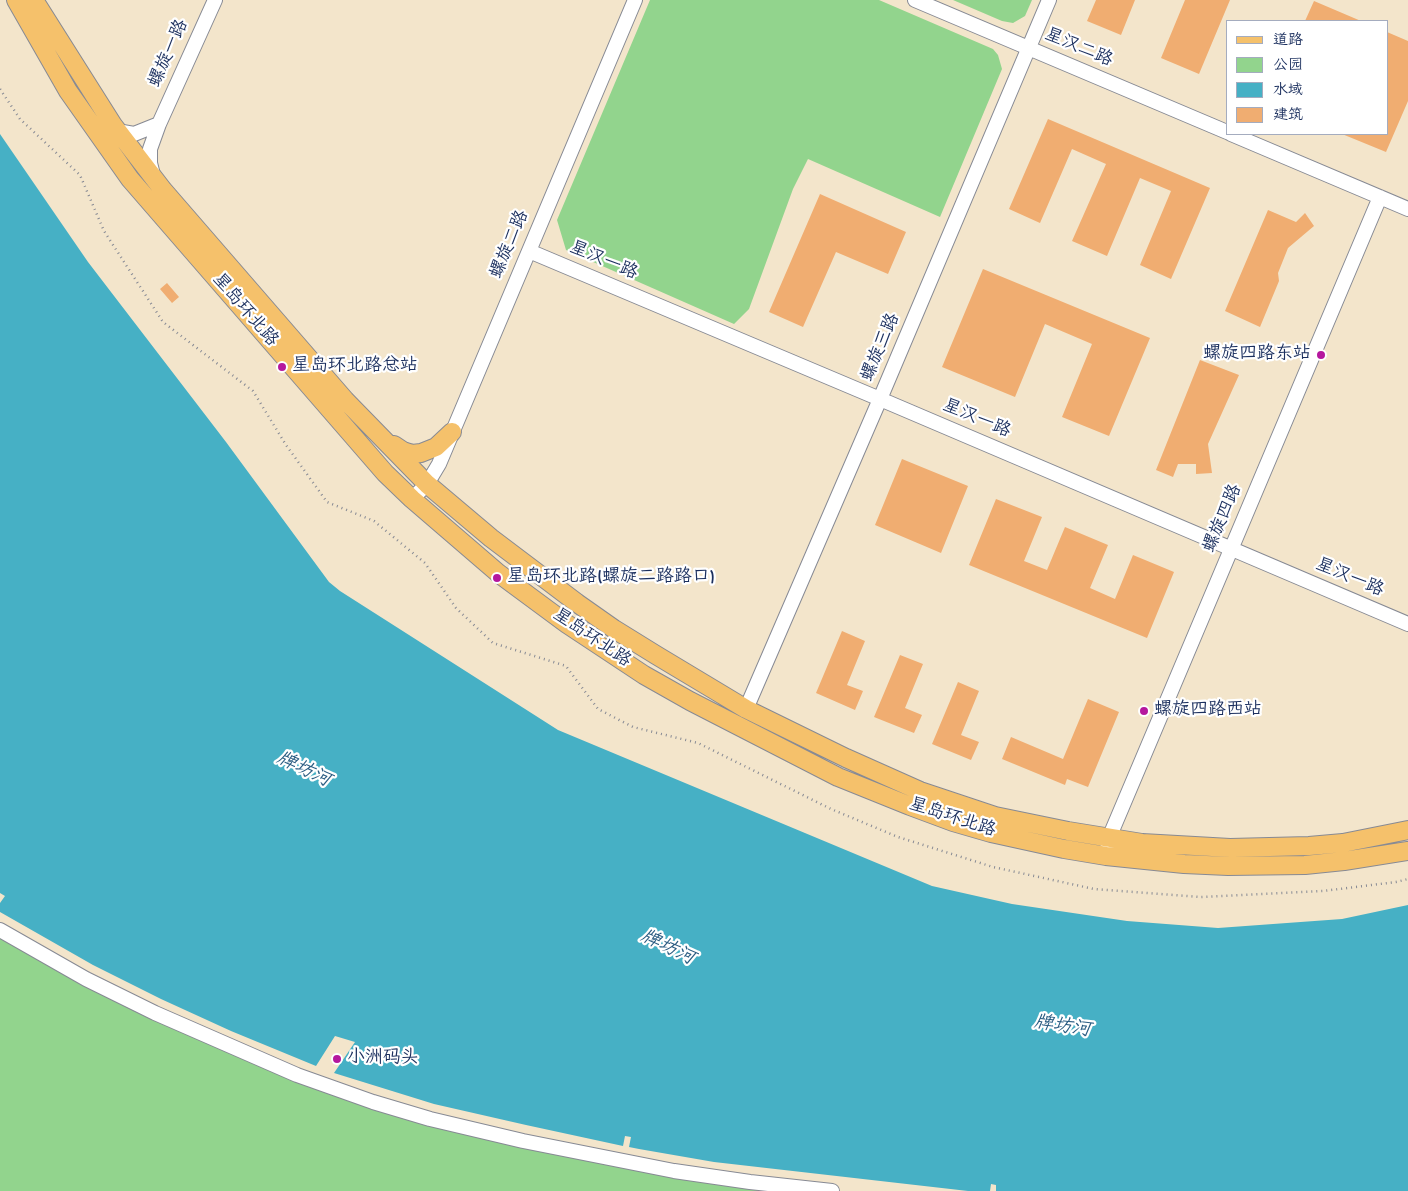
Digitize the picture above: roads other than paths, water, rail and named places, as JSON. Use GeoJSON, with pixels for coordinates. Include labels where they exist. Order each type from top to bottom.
{"type":"FeatureCollection","features":[{"type":"Feature","properties":{"kind":"main road","name":"星岛环北路"},"geometry":{"type":"LineString","coordinates":[[16,0],[68,91],[130,180],[385,473],[412,499],[498,573],[575,630],[644,675],[690,701],[838,777],[953,822],[1064,849],[1106,856],[1184,864],[1266,867],[1344,862],[1408,851]]}},
{"type":"Feature","properties":{"kind":"main road","name":"星岛环北路"},"geometry":{"type":"LineString","coordinates":[[34,0],[117,131],[154,178],[339,394],[427,484],[492,538],[599,618],[746,709],[920,791],[995,816],[1068,831],[1174,846],[1275,848],[1343,843],[1408,830]]}},
{"type":"Feature","properties":{"kind":"main road"},"geometry":{"type":"LineString","coordinates":[[380,436],[403,451],[412,454],[421,453],[436,447],[452,432]]}},
{"type":"Feature","properties":{"kind":"street","name":"螺旋一路"},"geometry":{"type":"LineString","coordinates":[[154,178],[150,163],[150,149],[159,124],[215,0]]}},
{"type":"Feature","properties":{"kind":"street","name":"螺旋二路"},"geometry":{"type":"LineString","coordinates":[[412,499],[427,484],[439,464],[635,0]]}},
{"type":"Feature","properties":{"kind":"street","name":"星汉二路"},"geometry":{"type":"LineString","coordinates":[[915,0],[1226,132]]}},
{"type":"Feature","properties":{"kind":"street","name":"螺旋三路"},"geometry":{"type":"LineString","coordinates":[[746,709],[1049,0]]}},
{"type":"Feature","properties":{"kind":"street"},"geometry":{"type":"LineString","coordinates":[[117,131],[134,134],[159,124]]}},
{"type":"Feature","properties":{"kind":"street"},"geometry":{"type":"LineString","coordinates":[[1233,135],[1408,209]]}},
{"type":"Feature","properties":{"kind":"street","name":"螺旋四路"},"geometry":{"type":"LineString","coordinates":[[1106,856],[1109,838],[1380,197]]}},
{"type":"Feature","properties":{"kind":"street","name":"星汉一路"},"geometry":{"type":"LineString","coordinates":[[529,251],[1408,624]]}},
{"type":"Feature","properties":{"kind":"street"},"geometry":{"type":"LineString","coordinates":[[0,930],[86,979],[155,1013],[297,1075],[373,1102],[456,1125],[664,1170],[722,1179],[832,1191]]}},
{"type":"Feature","properties":{"kind":"water","name":"牌坊河"},"geometry":{"type":"Polygon","coordinates":[[[0,134],[88,262],[226,442],[329,582],[340,591],[558,730],[932,886],[1012,904],[1127,921],[1218,928],[1342,919],[1408,905],[1408,1191],[996,1191],[996,1185],[991,1184],[990,1191],[968,1191],[714,1162],[629,1147],[631,1137],[625,1136],[623,1146],[434,1104],[334,1073],[355,1042],[335,1036],[316,1066],[231,1031],[161,999],[93,965],[0,912],[0,903],[5,896],[0,893],[0,134]]]}},
{"type":"Feature","properties":{"kind":"place","name":"螺旋四路东站"},"geometry":{"type":"Point","coordinates":[1321,355]}},
{"type":"Feature","properties":{"kind":"place","name":"星岛环北路总站"},"geometry":{"type":"Point","coordinates":[282,367]}},
{"type":"Feature","properties":{"kind":"place","name":"星岛环北路(螺旋二路路口)"},"geometry":{"type":"Point","coordinates":[497,578]}},
{"type":"Feature","properties":{"kind":"place","name":"螺旋四路西站"},"geometry":{"type":"Point","coordinates":[1144,711]}},
{"type":"Feature","properties":{"kind":"place","name":"小洲码头"},"geometry":{"type":"Point","coordinates":[337,1059]}}]}
